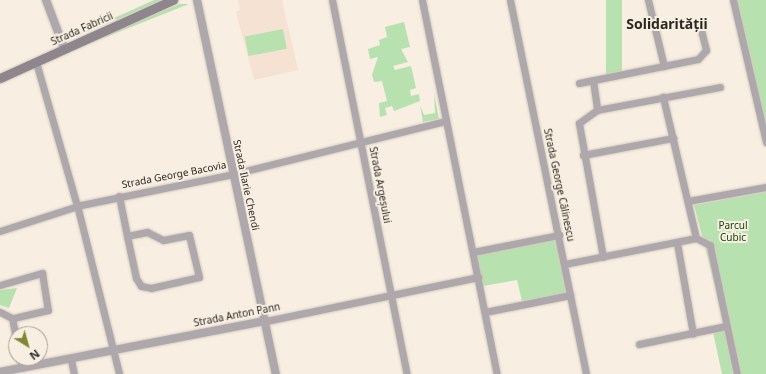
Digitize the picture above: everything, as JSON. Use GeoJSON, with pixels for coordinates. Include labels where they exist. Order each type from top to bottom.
{"type":"FeatureCollection","features":[{"type":"Feature","properties":{"kind":"main road","name":"Strada Fabricii"},"geometry":{"type":"LineString","coordinates":[[0,78],[172,0]]}},
{"type":"Feature","properties":{"kind":"street"},"geometry":{"type":"LineString","coordinates":[[46,0],[64,48]]}},
{"type":"Feature","properties":{"kind":"street","name":"Strada Ilarie Chendi"},"geometry":{"type":"LineString","coordinates":[[197,0],[276,374]]}},
{"type":"Feature","properties":{"kind":"street","name":"Strada Argeșului"},"geometry":{"type":"LineString","coordinates":[[332,0],[407,374]]}},
{"type":"Feature","properties":{"kind":"street"},"geometry":{"type":"LineString","coordinates":[[422,0],[497,374]]}},
{"type":"Feature","properties":{"kind":"street","name":"Strada George Călinescu"},"geometry":{"type":"LineString","coordinates":[[510,0],[565,264],[586,374]]}},
{"type":"Feature","properties":{"kind":"street"},"geometry":{"type":"LineString","coordinates":[[648,0],[664,66]]}},
{"type":"Feature","properties":{"kind":"street"},"geometry":{"type":"LineString","coordinates":[[733,0],[766,142]]}},
{"type":"Feature","properties":{"kind":"street"},"geometry":{"type":"LineString","coordinates":[[579,83],[703,57],[706,50],[701,30]]}},
{"type":"Feature","properties":{"kind":"street"},"geometry":{"type":"LineString","coordinates":[[36,62],[77,206],[119,374]]}},
{"type":"Feature","properties":{"kind":"street"},"geometry":{"type":"LineString","coordinates":[[593,80],[597,110]]}},
{"type":"Feature","properties":{"kind":"street"},"geometry":{"type":"LineString","coordinates":[[603,257],[579,123],[597,110],[720,87]]}},
{"type":"Feature","properties":{"kind":"street"},"geometry":{"type":"LineString","coordinates":[[663,97],[696,238]]}},
{"type":"Feature","properties":{"kind":"street","name":"Strada George Bacovia"},"geometry":{"type":"LineString","coordinates":[[0,231],[77,206],[119,196],[233,174],[446,121]]}},
{"type":"Feature","properties":{"kind":"street"},"geometry":{"type":"LineString","coordinates":[[584,154],[673,138]]}},
{"type":"Feature","properties":{"kind":"street"},"geometry":{"type":"LineString","coordinates":[[688,201],[766,187]]}},
{"type":"Feature","properties":{"kind":"street"},"geometry":{"type":"LineString","coordinates":[[119,196],[127,236],[141,286],[151,288],[199,277],[189,235],[163,240],[150,232],[127,236]]}},
{"type":"Feature","properties":{"kind":"street"},"geometry":{"type":"LineString","coordinates":[[473,252],[559,235]]}},
{"type":"Feature","properties":{"kind":"street"},"geometry":{"type":"LineString","coordinates":[[565,264],[677,243],[696,238],[710,245],[737,374]]}},
{"type":"Feature","properties":{"kind":"street"},"geometry":{"type":"LineString","coordinates":[[677,243],[693,334]]}},
{"type":"Feature","properties":{"kind":"street"},"geometry":{"type":"LineString","coordinates":[[0,284],[42,273],[48,310],[12,318],[0,312]]}},
{"type":"Feature","properties":{"kind":"street","name":"Strada Anton Pann"},"geometry":{"type":"LineString","coordinates":[[0,372],[70,360],[113,349],[266,321],[478,277]]}},
{"type":"Feature","properties":{"kind":"street"},"geometry":{"type":"LineString","coordinates":[[485,312],[570,295]]}},
{"type":"Feature","properties":{"kind":"street"},"geometry":{"type":"LineString","coordinates":[[12,318],[14,326]]}},
{"type":"Feature","properties":{"kind":"street"},"geometry":{"type":"LineString","coordinates":[[638,344],[693,334],[726,326]]}},
{"type":"Feature","properties":{"kind":"street"},"geometry":{"type":"LineString","coordinates":[[70,360],[74,374]]}},
{"type":"Feature","properties":{"kind":"shaded area"},"geometry":{"type":"Polygon","coordinates":[[[238,0],[282,0],[298,70],[254,80],[236,12],[240,10],[238,0]]]}},
{"type":"Feature","properties":{"kind":"green space"},"geometry":{"type":"Polygon","coordinates":[[[154,0],[166,0],[74,37],[74,36],[154,0]]]}},
{"type":"Feature","properties":{"kind":"green space"},"geometry":{"type":"Polygon","coordinates":[[[606,0],[622,0],[622,76],[606,76],[606,0]]]}},
{"type":"Feature","properties":{"kind":"green space"},"geometry":{"type":"Polygon","coordinates":[[[736,0],[766,0],[766,130],[736,0]]]}},
{"type":"Feature","properties":{"kind":"green space"},"geometry":{"type":"Polygon","coordinates":[[[180,4],[189,4],[53,58],[110,32],[180,4]]]}},
{"type":"Feature","properties":{"kind":"green space"},"geometry":{"type":"Polygon","coordinates":[[[404,22],[410,47],[401,49],[408,62],[393,66],[395,70],[411,66],[416,88],[410,90],[411,96],[419,94],[420,101],[394,111],[392,106],[385,108],[387,115],[380,117],[379,103],[387,101],[382,81],[374,82],[372,75],[378,57],[370,59],[368,49],[380,45],[379,40],[387,37],[385,27],[404,22]]]}},
{"type":"Feature","properties":{"kind":"green space"},"geometry":{"type":"Polygon","coordinates":[[[283,29],[287,49],[249,56],[245,36],[283,29]]]}},
{"type":"Feature","properties":{"kind":"green space"},"geometry":{"type":"Polygon","coordinates":[[[434,93],[439,119],[423,122],[420,105],[424,115],[435,113],[434,93]]]}},
{"type":"Feature","properties":{"kind":"green space","name":"Parcul Cubic"},"geometry":{"type":"Polygon","coordinates":[[[766,192],[766,374],[738,374],[694,205],[766,192]]]}},
{"type":"Feature","properties":{"kind":"green space"},"geometry":{"type":"Polygon","coordinates":[[[557,237],[567,293],[522,301],[517,280],[483,286],[476,253],[557,237]]]}},
{"type":"Feature","properties":{"kind":"green space"},"geometry":{"type":"Polygon","coordinates":[[[17,288],[9,308],[0,305],[0,290],[17,288]]]}},
{"type":"Feature","properties":{"kind":"green space"},"geometry":{"type":"Polygon","coordinates":[[[724,328],[733,374],[722,374],[713,332],[724,328]]]}},
{"type":"Feature","properties":{"kind":"district","name":"Solidarității"},"geometry":{"type":"Point","coordinates":[667,24]}}]}
